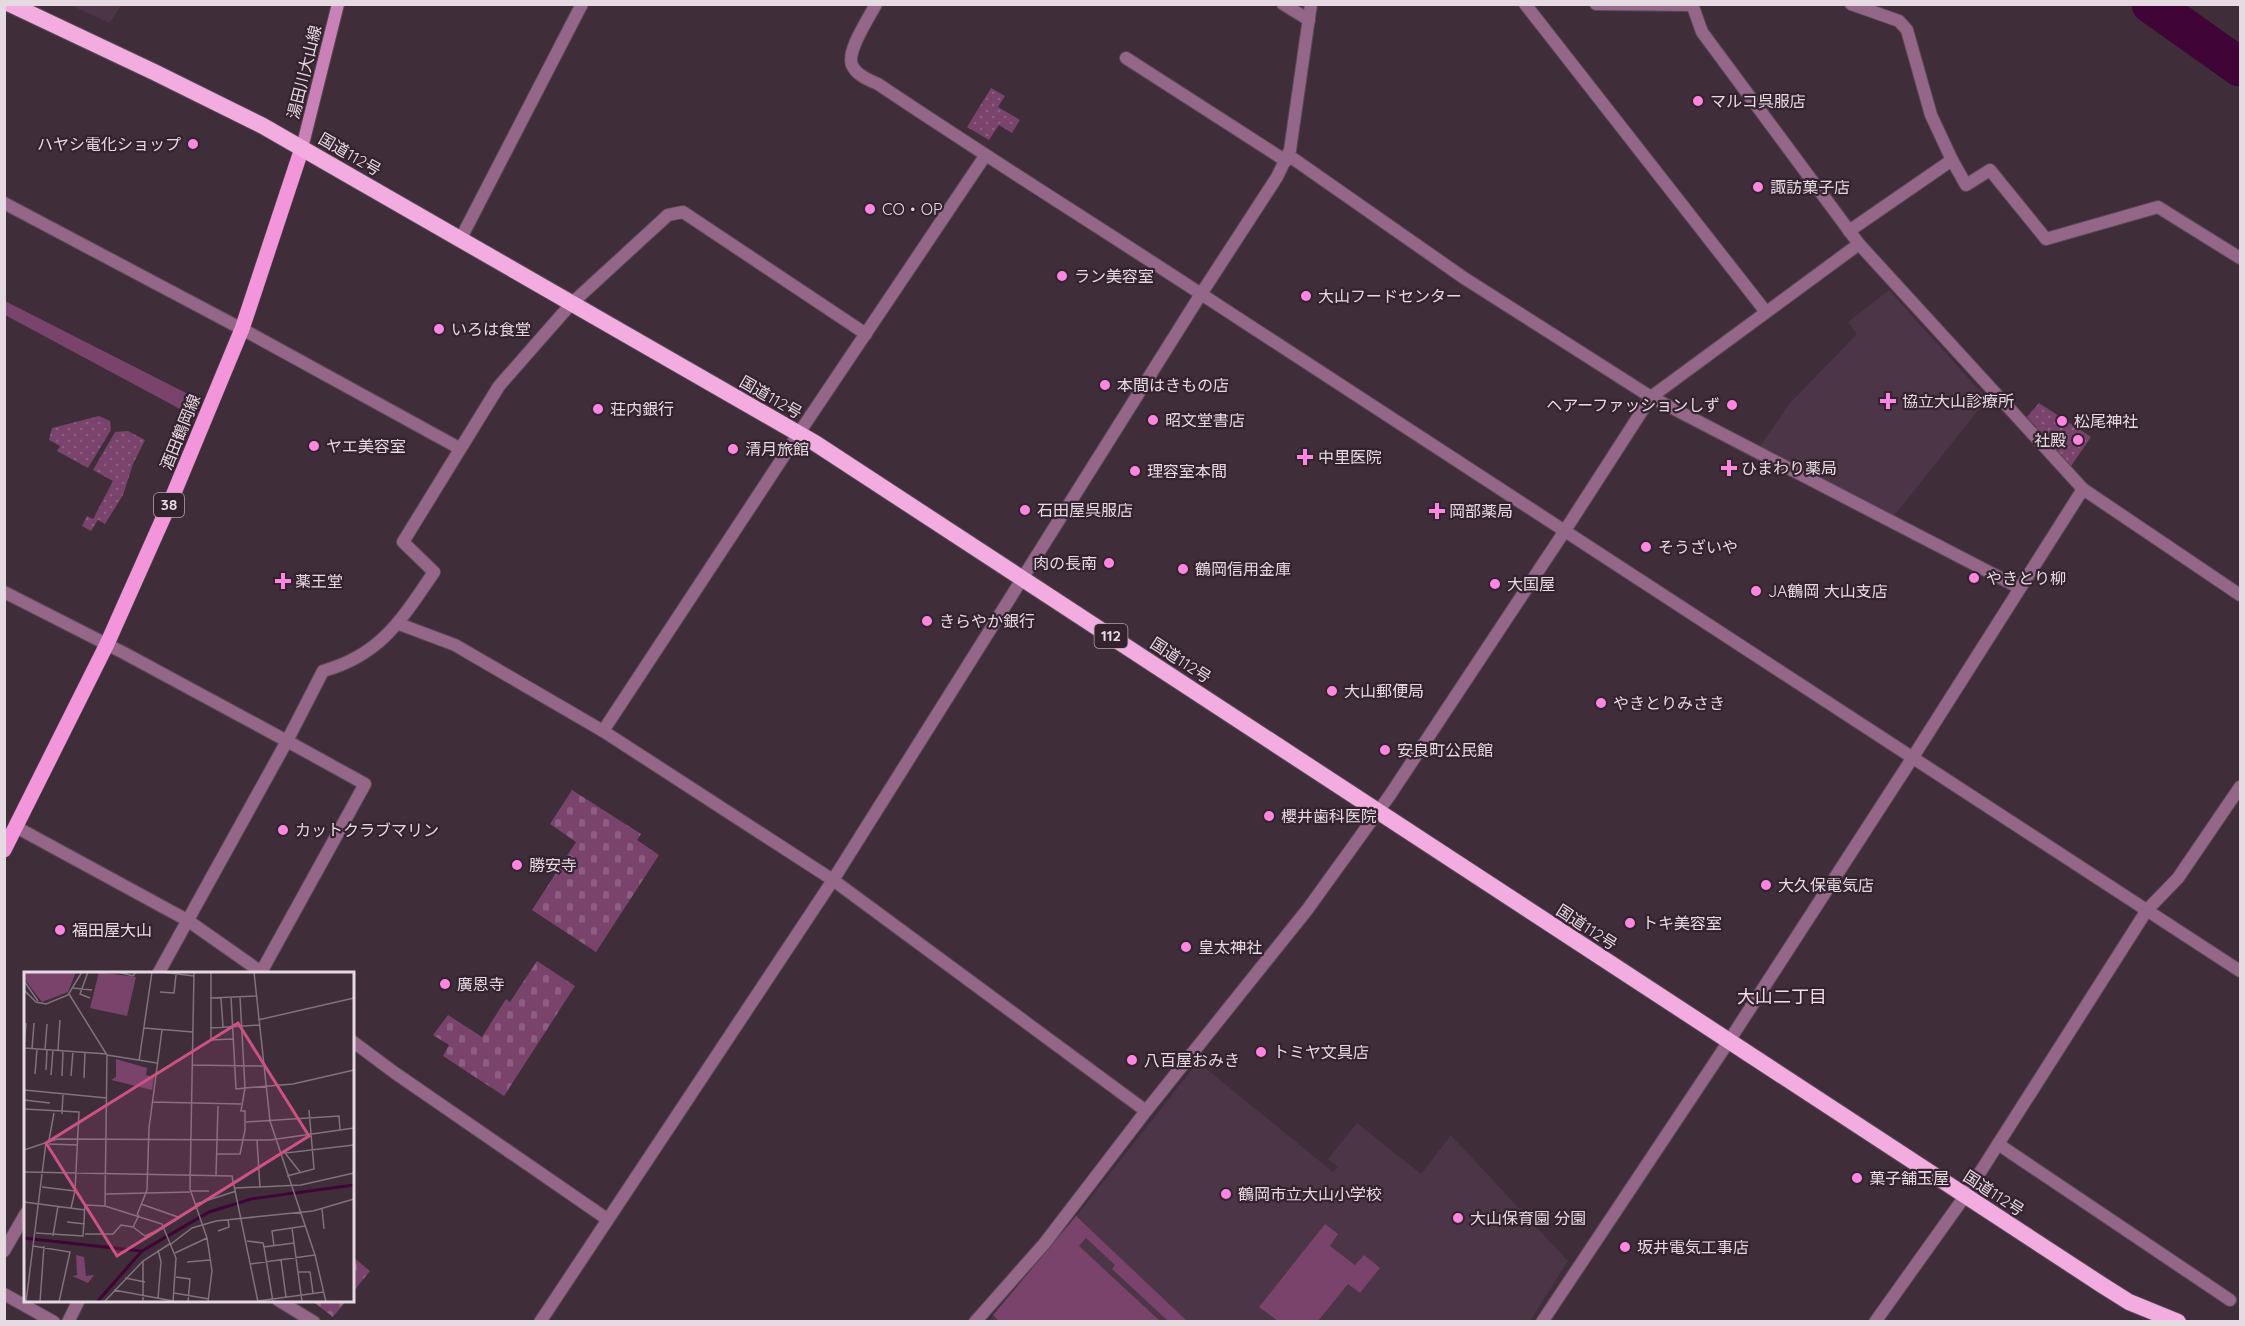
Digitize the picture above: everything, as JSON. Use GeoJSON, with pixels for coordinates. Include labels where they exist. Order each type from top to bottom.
{"type":"FeatureCollection","features":[{"type":"Feature","properties":{"kind":"highway","name":"国道112号"},"geometry":{"type":"LineString","coordinates":[[10,4],[154,72],[302,148],[799,433],[2129,1302],[2178,1322]]}},
{"type":"Feature","properties":{"kind":"main road","name":"湯田川大山線"},"geometry":{"type":"LineString","coordinates":[[302,148],[338,4]]}},
{"type":"Feature","properties":{"kind":"main road","name":"酒田鶴岡線"},"geometry":{"type":"LineString","coordinates":[[4,850],[107,644],[169,505],[242,329],[302,148]]}},
{"type":"Feature","properties":{"kind":"street"},"geometry":{"type":"LineString","coordinates":[[460,240],[582,4]]}},
{"type":"Feature","properties":{"kind":"street"},"geometry":{"type":"LineString","coordinates":[[876,4],[850,54],[852,66],[861,75],[2241,971]]}},
{"type":"Feature","properties":{"kind":"street"},"geometry":{"type":"LineString","coordinates":[[1283,4],[1309,20]]}},
{"type":"Feature","properties":{"kind":"street"},"geometry":{"type":"LineString","coordinates":[[540,1322],[833,880],[1287,158],[1311,4]]}},
{"type":"Feature","properties":{"kind":"street"},"geometry":{"type":"LineString","coordinates":[[1525,4],[1766,312]]}},
{"type":"Feature","properties":{"kind":"street"},"geometry":{"type":"LineString","coordinates":[[1596,4],[1693,5],[1702,32],[1859,244],[2083,489],[2241,595]]}},
{"type":"Feature","properties":{"kind":"street"},"geometry":{"type":"LineString","coordinates":[[1851,4],[1899,21],[1907,30],[1931,115],[1966,185],[1990,170],[2046,239],[2158,207],[2241,258]]}},
{"type":"Feature","properties":{"kind":"street"},"geometry":{"type":"LineString","coordinates":[[1126,58],[1287,158],[1464,278],[1651,397],[2020,588]]}},
{"type":"Feature","properties":{"kind":"street"},"geometry":{"type":"LineString","coordinates":[[603,731],[985,156]]}},
{"type":"Feature","properties":{"kind":"street"},"geometry":{"type":"LineString","coordinates":[[1849,231],[1952,160]]}},
{"type":"Feature","properties":{"kind":"street"},"geometry":{"type":"LineString","coordinates":[[4,203],[242,329],[459,448]]}},
{"type":"Feature","properties":{"kind":"street"},"geometry":{"type":"LineString","coordinates":[[159,972],[287,741],[323,671],[343,666],[362,656],[399,624],[434,572],[403,542],[499,386],[571,304],[668,215],[683,212],[866,334]]}},
{"type":"Feature","properties":{"kind":"street"},"geometry":{"type":"LineString","coordinates":[[975,1322],[1044,1244],[1307,910],[1378,812],[1651,397],[1859,244]]}},
{"type":"Feature","properties":{"kind":"street"},"geometry":{"type":"LineString","coordinates":[[1542,1322],[1729,1041],[2083,489]]}},
{"type":"Feature","properties":{"kind":"street"},"geometry":{"type":"LineString","coordinates":[[4,592],[107,644],[365,784],[263,972]]}},
{"type":"Feature","properties":{"kind":"street"},"geometry":{"type":"LineString","coordinates":[[399,624],[454,645],[603,731],[833,880],[1146,1112]]}},
{"type":"Feature","properties":{"kind":"street"},"geometry":{"type":"LineString","coordinates":[[1875,1322],[1965,1196],[2147,910],[2178,878],[2241,787]]}},
{"type":"Feature","properties":{"kind":"street"},"geometry":{"type":"LineString","coordinates":[[16,827],[187,920],[261,972]]}},
{"type":"Feature","properties":{"kind":"street"},"geometry":{"type":"LineString","coordinates":[[354,1042],[607,1219]]}},
{"type":"Feature","properties":{"kind":"street"},"geometry":{"type":"LineString","coordinates":[[1998,1144],[2230,1300]]}},
{"type":"Feature","properties":{"kind":"street"},"geometry":{"type":"LineString","coordinates":[[4,1251],[24,1216]]}},
{"type":"Feature","properties":{"kind":"street"},"geometry":{"type":"LineString","coordinates":[[4,1294],[54,1322]]}},
{"type":"Feature","properties":{"kind":"street"},"geometry":{"type":"LineString","coordinates":[[68,1322],[79,1302]]}},
{"type":"Feature","properties":{"kind":"street"},"geometry":{"type":"LineString","coordinates":[[281,1302],[314,1322]]}},
{"type":"Feature","properties":{"kind":"shaded area"},"geometry":{"type":"Polygon","coordinates":[[[70,5],[121,5],[110,23],[70,5]]]}},
{"type":"Feature","properties":{"kind":"shaded area","name":"協立大山診療所"},"geometry":{"type":"Polygon","coordinates":[[[1889,290],[1987,399],[1894,516],[1759,448],[1789,404],[1857,334],[1848,322],[1889,290]]]}},
{"type":"Feature","properties":{"kind":"shaded area","name":"鶴岡市立大山小学校"},"geometry":{"type":"Polygon","coordinates":[[[1198,1062],[1333,1172],[1338,1167],[1328,1159],[1357,1123],[1421,1174],[1451,1135],[1568,1261],[1530,1321],[988,1322],[1050,1249],[1198,1062]]]}},
{"type":"Feature","properties":{"kind":"green space"},"geometry":{"type":"Polygon","coordinates":[[[991,88],[1005,96],[998,107],[1020,120],[1012,133],[999,125],[989,140],[967,127],[991,88]]]}},
{"type":"Feature","properties":{"kind":"green space"},"geometry":{"type":"Polygon","coordinates":[[[5,301],[186,393],[180,409],[5,315],[5,301]]]}},
{"type":"Feature","properties":{"kind":"green space"},"geometry":{"type":"Polygon","coordinates":[[[2039,403],[2091,437],[2071,466],[2027,417],[2039,403]]]}},
{"type":"Feature","properties":{"kind":"green space"},"geometry":{"type":"Polygon","coordinates":[[[99,416],[110,421],[111,430],[88,468],[57,451],[60,446],[49,440],[52,428],[99,416]]]}},
{"type":"Feature","properties":{"kind":"green space"},"geometry":{"type":"Polygon","coordinates":[[[128,431],[145,440],[133,464],[123,495],[105,524],[98,520],[91,531],[82,526],[87,516],[93,519],[113,481],[93,470],[115,432],[128,431]]]}},
{"type":"Feature","properties":{"kind":"green space"},"geometry":{"type":"Polygon","coordinates":[[[572,790],[641,834],[637,840],[659,855],[596,952],[532,910],[576,842],[550,824],[572,790]]]}},
{"type":"Feature","properties":{"kind":"green space"},"geometry":{"type":"Polygon","coordinates":[[[537,961],[575,986],[504,1096],[443,1056],[449,1045],[433,1035],[448,1015],[482,1037],[506,999],[510,1002],[537,961]]]}},
{"type":"Feature","properties":{"kind":"green space"},"geometry":{"type":"Polygon","coordinates":[[[1076,1216],[1187,1321],[1168,1321],[1112,1269],[1115,1265],[1086,1238],[1079,1246],[1160,1321],[1000,1322],[993,1315],[1076,1216]]]}},
{"type":"Feature","properties":{"kind":"green space"},"geometry":{"type":"Polygon","coordinates":[[[1325,1224],[1338,1234],[1330,1246],[1355,1265],[1364,1255],[1380,1268],[1360,1293],[1348,1284],[1318,1321],[1278,1321],[1259,1307],[1325,1224]]]}},
{"type":"Feature","properties":{"kind":"green space"},"geometry":{"type":"Polygon","coordinates":[[[354,1258],[370,1271],[354,1291],[354,1258]]]}},
{"type":"Feature","properties":{"kind":"green space"},"geometry":{"type":"Polygon","coordinates":[[[313,1302],[345,1302],[333,1317],[313,1302]]]}},
{"type":"Feature","properties":{"kind":"waterway"},"geometry":{"type":"LineString","coordinates":[[2151,4],[2240,67]]}},
{"type":"Feature","properties":{"kind":"place","name":"マルコ呉服店"},"geometry":{"type":"Point","coordinates":[1698,101]}},
{"type":"Feature","properties":{"kind":"place","name":"ハヤシ電化ショップ"},"geometry":{"type":"Point","coordinates":[193,144]}},
{"type":"Feature","properties":{"kind":"place","name":"諏訪菓子店"},"geometry":{"type":"Point","coordinates":[1758,187]}},
{"type":"Feature","properties":{"kind":"place","name":"CO・OP"},"geometry":{"type":"Point","coordinates":[870,209]}},
{"type":"Feature","properties":{"kind":"place","name":"ラン美容室"},"geometry":{"type":"Point","coordinates":[1062,276]}},
{"type":"Feature","properties":{"kind":"place","name":"大山フードセンター"},"geometry":{"type":"Point","coordinates":[1306,296]}},
{"type":"Feature","properties":{"kind":"place","name":"いろは食堂"},"geometry":{"type":"Point","coordinates":[439,329]}},
{"type":"Feature","properties":{"kind":"place","name":"本間はきもの店"},"geometry":{"type":"Point","coordinates":[1105,385]}},
{"type":"Feature","properties":{"kind":"place","name":"協立大山診療所"},"geometry":{"type":"Point","coordinates":[1888,401]}},
{"type":"Feature","properties":{"kind":"place","name":"ヘアーファッションしず"},"geometry":{"type":"Point","coordinates":[1732,405]}},
{"type":"Feature","properties":{"kind":"place","name":"荘内銀行"},"geometry":{"type":"Point","coordinates":[598,409]}},
{"type":"Feature","properties":{"kind":"place","name":"昭文堂書店"},"geometry":{"type":"Point","coordinates":[1153,420]}},
{"type":"Feature","properties":{"kind":"place","name":"松尾神社"},"geometry":{"type":"Point","coordinates":[2062,421]}},
{"type":"Feature","properties":{"kind":"place","name":"社殿"},"geometry":{"type":"Point","coordinates":[2078,440]}},
{"type":"Feature","properties":{"kind":"place","name":"ヤエ美容室"},"geometry":{"type":"Point","coordinates":[314,446]}},
{"type":"Feature","properties":{"kind":"place","name":"清月旅館"},"geometry":{"type":"Point","coordinates":[733,449]}},
{"type":"Feature","properties":{"kind":"place","name":"中里医院"},"geometry":{"type":"Point","coordinates":[1305,457]}},
{"type":"Feature","properties":{"kind":"place","name":"ひまわり薬局"},"geometry":{"type":"Point","coordinates":[1729,468]}},
{"type":"Feature","properties":{"kind":"place","name":"理容室本間"},"geometry":{"type":"Point","coordinates":[1135,471]}},
{"type":"Feature","properties":{"kind":"place","name":"石田屋呉服店"},"geometry":{"type":"Point","coordinates":[1025,510]}},
{"type":"Feature","properties":{"kind":"place","name":"岡部薬局"},"geometry":{"type":"Point","coordinates":[1437,511]}},
{"type":"Feature","properties":{"kind":"place","name":"そうざいや"},"geometry":{"type":"Point","coordinates":[1646,547]}},
{"type":"Feature","properties":{"kind":"place","name":"肉の長南"},"geometry":{"type":"Point","coordinates":[1109,563]}},
{"type":"Feature","properties":{"kind":"place","name":"鶴岡信用金庫"},"geometry":{"type":"Point","coordinates":[1183,569]}},
{"type":"Feature","properties":{"kind":"place","name":"やきとり柳"},"geometry":{"type":"Point","coordinates":[1974,578]}},
{"type":"Feature","properties":{"kind":"place","name":"薬王堂"},"geometry":{"type":"Point","coordinates":[283,581]}},
{"type":"Feature","properties":{"kind":"place","name":"大国屋"},"geometry":{"type":"Point","coordinates":[1495,584]}},
{"type":"Feature","properties":{"kind":"place","name":"JA鶴岡 大山支店"},"geometry":{"type":"Point","coordinates":[1756,591]}},
{"type":"Feature","properties":{"kind":"place","name":"きらやか銀行"},"geometry":{"type":"Point","coordinates":[927,621]}},
{"type":"Feature","properties":{"kind":"place","name":"大山郵便局"},"geometry":{"type":"Point","coordinates":[1332,691]}},
{"type":"Feature","properties":{"kind":"place","name":"やきとりみさき"},"geometry":{"type":"Point","coordinates":[1601,703]}},
{"type":"Feature","properties":{"kind":"place","name":"安良町公民館"},"geometry":{"type":"Point","coordinates":[1385,750]}},
{"type":"Feature","properties":{"kind":"place","name":"櫻井歯科医院"},"geometry":{"type":"Point","coordinates":[1269,816]}},
{"type":"Feature","properties":{"kind":"place","name":"カットクラブマリン"},"geometry":{"type":"Point","coordinates":[283,830]}},
{"type":"Feature","properties":{"kind":"place","name":"勝安寺"},"geometry":{"type":"Point","coordinates":[517,865]}},
{"type":"Feature","properties":{"kind":"place","name":"大久保電気店"},"geometry":{"type":"Point","coordinates":[1766,885]}},
{"type":"Feature","properties":{"kind":"place","name":"トキ美容室"},"geometry":{"type":"Point","coordinates":[1630,923]}},
{"type":"Feature","properties":{"kind":"place","name":"福田屋大山"},"geometry":{"type":"Point","coordinates":[60,930]}},
{"type":"Feature","properties":{"kind":"place","name":"皇太神社"},"geometry":{"type":"Point","coordinates":[1186,947]}},
{"type":"Feature","properties":{"kind":"place","name":"廣恩寺"},"geometry":{"type":"Point","coordinates":[445,984]}},
{"type":"Feature","properties":{"kind":"place","name":"トミヤ文具店"},"geometry":{"type":"Point","coordinates":[1261,1052]}},
{"type":"Feature","properties":{"kind":"place","name":"八百屋おみき"},"geometry":{"type":"Point","coordinates":[1132,1060]}},
{"type":"Feature","properties":{"kind":"place","name":"菓子舗玉屋"},"geometry":{"type":"Point","coordinates":[1857,1178]}},
{"type":"Feature","properties":{"kind":"place","name":"鶴岡市立大山小学校"},"geometry":{"type":"Point","coordinates":[1226,1194]}},
{"type":"Feature","properties":{"kind":"place","name":"大山保育園 分園"},"geometry":{"type":"Point","coordinates":[1458,1218]}},
{"type":"Feature","properties":{"kind":"place","name":"坂井電気工事店"},"geometry":{"type":"Point","coordinates":[1625,1247]}},
{"type":"Feature","properties":{"kind":"district","name":"大山二丁目"},"geometry":{"type":"Point","coordinates":[1782,997]}}]}
